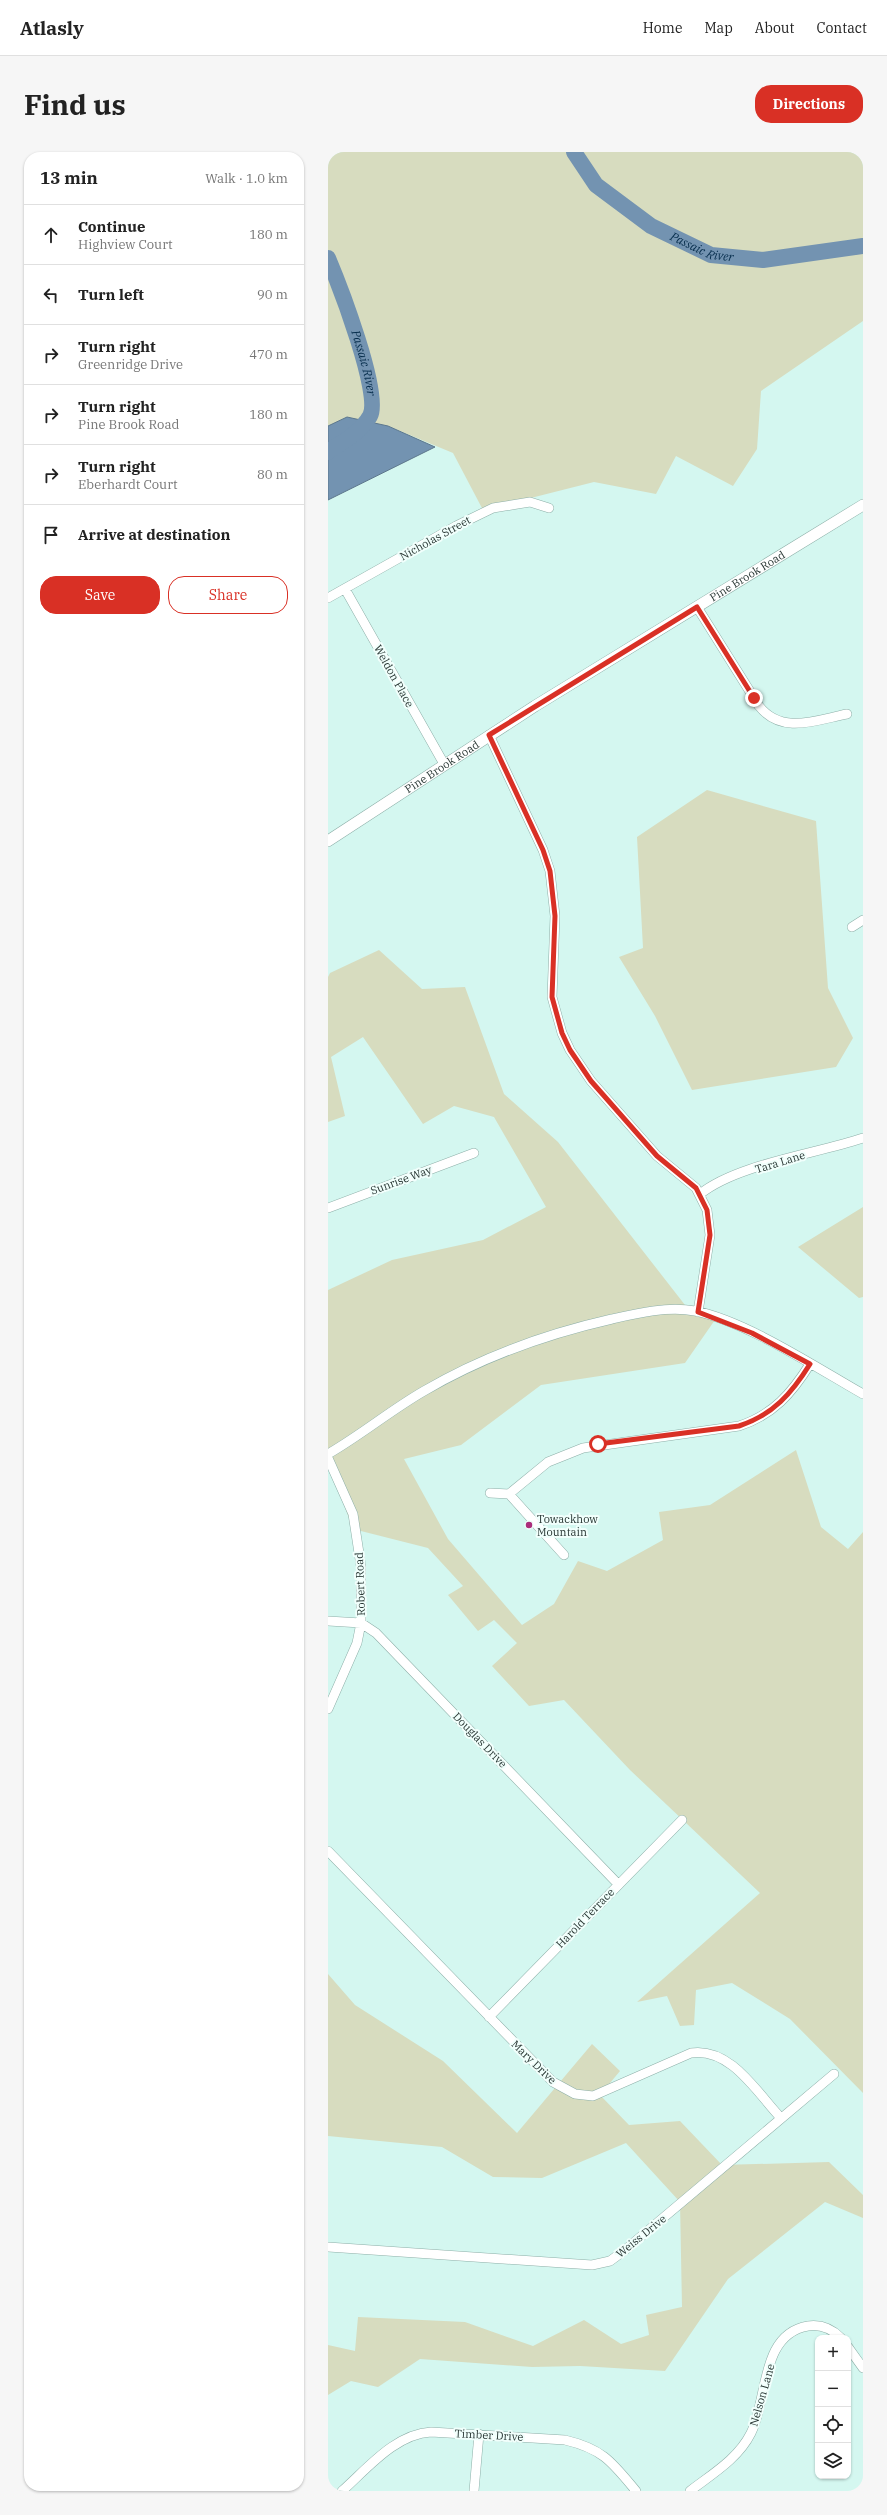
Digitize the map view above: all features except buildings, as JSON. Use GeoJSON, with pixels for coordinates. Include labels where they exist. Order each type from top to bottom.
{"type":"FeatureCollection","features":[{"type":"Feature","properties":{"kind":"street","name":"Nicholas Street"},"geometry":{"type":"LineString","coordinates":[[328,598],[456,526],[493,508],[530,502],[549,508]]}},
{"type":"Feature","properties":{"kind":"street","name":"Pine Brook Road"},"geometry":{"type":"LineString","coordinates":[[328,841],[489,735],[863,505]]}},
{"type":"Feature","properties":{"kind":"street","name":"Weldon Place"},"geometry":{"type":"LineString","coordinates":[[345,589],[444,764]]}},
{"type":"Feature","properties":{"kind":"street"},"geometry":{"type":"LineString","coordinates":[[697,607],[759,706],[767,715],[784,724],[796,724],[847,714]]}},
{"type":"Feature","properties":{"kind":"street"},"geometry":{"type":"LineString","coordinates":[[489,735],[543,850],[550,871],[555,916],[552,997],[562,1033],[570,1050],[591,1081],[657,1156],[688,1179],[700,1194],[707,1210],[710,1235],[698,1312]]}},
{"type":"Feature","properties":{"kind":"street"},"geometry":{"type":"LineString","coordinates":[[852,927],[863,920]]}},
{"type":"Feature","properties":{"kind":"street","name":"Tara Lane"},"geometry":{"type":"LineString","coordinates":[[700,1194],[722,1180],[781,1160],[863,1138]]}},
{"type":"Feature","properties":{"kind":"street","name":"Sunrise Way"},"geometry":{"type":"LineString","coordinates":[[328,1208],[474,1153]]}},
{"type":"Feature","properties":{"kind":"street"},"geometry":{"type":"LineString","coordinates":[[328,1454],[422,1391],[483,1360],[524,1344],[578,1327],[633,1314],[670,1310],[698,1312],[752,1333],[863,1394]]}},
{"type":"Feature","properties":{"kind":"street"},"geometry":{"type":"LineString","coordinates":[[490,1493],[509,1494],[548,1462],[583,1448],[739,1426],[751,1422],[773,1410],[787,1398],[810,1364]]}},
{"type":"Feature","properties":{"kind":"street","name":"Robert Road"},"geometry":{"type":"LineString","coordinates":[[328,1458],[344,1491],[356,1530],[361,1566],[361,1623],[357,1643],[328,1709]]}},
{"type":"Feature","properties":{"kind":"street"},"geometry":{"type":"LineString","coordinates":[[509,1494],[564,1555]]}},
{"type":"Feature","properties":{"kind":"street"},"geometry":{"type":"LineString","coordinates":[[328,1621],[361,1623]]}},
{"type":"Feature","properties":{"kind":"street","name":"Douglas Drive"},"geometry":{"type":"LineString","coordinates":[[361,1623],[376,1633],[387,1644],[618,1884]]}},
{"type":"Feature","properties":{"kind":"street","name":"Harold Terrace"},"geometry":{"type":"LineString","coordinates":[[489,2017],[682,1820]]}},
{"type":"Feature","properties":{"kind":"street","name":"Mary Drive"},"geometry":{"type":"LineString","coordinates":[[328,1851],[553,2082],[575,2094],[593,2096],[691,2053],[704,2052],[727,2060],[781,2118]]}},
{"type":"Feature","properties":{"kind":"street","name":"Weiss Drive"},"geometry":{"type":"LineString","coordinates":[[328,2247],[592,2265],[604,2263],[625,2250],[834,2074]]}},
{"type":"Feature","properties":{"kind":"street","name":"Nelson Lane"},"geometry":{"type":"LineString","coordinates":[[690,2491],[733,2457],[745,2443],[756,2420],[773,2356],[782,2340],[797,2330],[816,2326],[834,2330],[838,2335]]}},
{"type":"Feature","properties":{"kind":"street"},"geometry":{"type":"LineString","coordinates":[[851,2351],[863,2368]]}},
{"type":"Feature","properties":{"kind":"street","name":"Timber Drive"},"geometry":{"type":"LineString","coordinates":[[342,2491],[387,2451],[413,2435],[431,2432],[565,2440],[585,2445],[611,2462],[636,2491]]}},
{"type":"Feature","properties":{"kind":"street"},"geometry":{"type":"LineString","coordinates":[[474,2491],[479,2434]]}},
{"type":"Feature","properties":{"kind":"green space"},"geometry":{"type":"Polygon","coordinates":[[[328,152],[863,152],[863,321],[761,391],[757,449],[733,486],[676,456],[656,494],[594,482],[483,510],[453,453],[388,426],[347,417],[328,426],[328,152]]]}},
{"type":"Feature","properties":{"kind":"green space"},"geometry":{"type":"Polygon","coordinates":[[[707,790],[816,821],[828,988],[853,1038],[836,1067],[692,1090],[655,1016],[619,957],[643,948],[637,837],[707,790]]]}},
{"type":"Feature","properties":{"kind":"green space"},"geometry":{"type":"Polygon","coordinates":[[[379,950],[422,989],[465,987],[504,1094],[558,1142],[685,1305],[717,1317],[685,1363],[541,1385],[461,1445],[404,1459],[448,1539],[522,1625],[554,1604],[578,1561],[607,1571],[663,1540],[659,1512],[710,1505],[796,1450],[821,1527],[848,1549],[863,1532],[863,2093],[790,2019],[732,1983],[696,1990],[694,2025],[680,2026],[667,1996],[637,2002],[760,1893],[630,1770],[564,1700],[529,1706],[492,1666],[517,1643],[494,1620],[478,1631],[448,1595],[463,1586],[428,1548],[353,1529],[328,1462],[328,1290],[392,1260],[483,1240],[546,1207],[494,1117],[454,1106],[423,1124],[363,1037],[331,1057],[345,1116],[328,1122],[328,977],[330,973],[379,950]]]}},
{"type":"Feature","properties":{"kind":"green space"},"geometry":{"type":"Polygon","coordinates":[[[863,1207],[863,1297],[859,1298],[798,1247],[863,1207]]]}},
{"type":"Feature","properties":{"kind":"green space"},"geometry":{"type":"Polygon","coordinates":[[[328,1974],[355,2005],[443,2061],[517,2133],[592,2044],[620,2071],[600,2095],[629,2125],[680,2121],[722,2165],[829,2162],[863,2195],[863,2218],[825,2202],[728,2279],[665,2371],[580,2366],[532,2367],[420,2359],[378,2387],[351,2381],[328,2395],[328,2345],[355,2351],[358,2317],[465,2322],[533,2346],[584,2320],[621,2344],[649,2335],[646,2315],[682,2307],[680,2202],[626,2143],[542,2178],[493,2177],[442,2147],[328,2136],[328,1974]]]}},
{"type":"Feature","properties":{"kind":"water"},"geometry":{"type":"Polygon","coordinates":[[[347,417],[388,426],[435,447],[328,500],[328,426],[347,417]]]}},
{"type":"Feature","properties":{"kind":"waterway","name":"Passaic River"},"geometry":{"type":"LineString","coordinates":[[574,152],[596,185],[651,226],[711,255],[763,260],[863,246]]}},
{"type":"Feature","properties":{"kind":"waterway","name":"Passaic River"},"geometry":{"type":"LineString","coordinates":[[328,258],[358,339],[370,386],[372,404],[370,416],[362,427],[328,452]]}},
{"type":"Feature","properties":{"kind":"place","name":"Towackhow Mountain"},"geometry":{"type":"Point","coordinates":[529,1525]}},
{"type":"Feature","properties":{"kind":"route"},"geometry":{"type":"LineString","coordinates":[[598,1444],[739,1426],[751,1422],[773,1410],[787,1398],[796,1387],[810,1364],[752,1333],[716,1317],[698,1312],[710,1235],[710,1222],[703,1198],[688,1179],[657,1156],[591,1081],[570,1050],[562,1033],[557,1022],[552,997],[555,916],[554,890],[550,871],[543,850],[489,735],[697,607],[754,698]]}}]}
